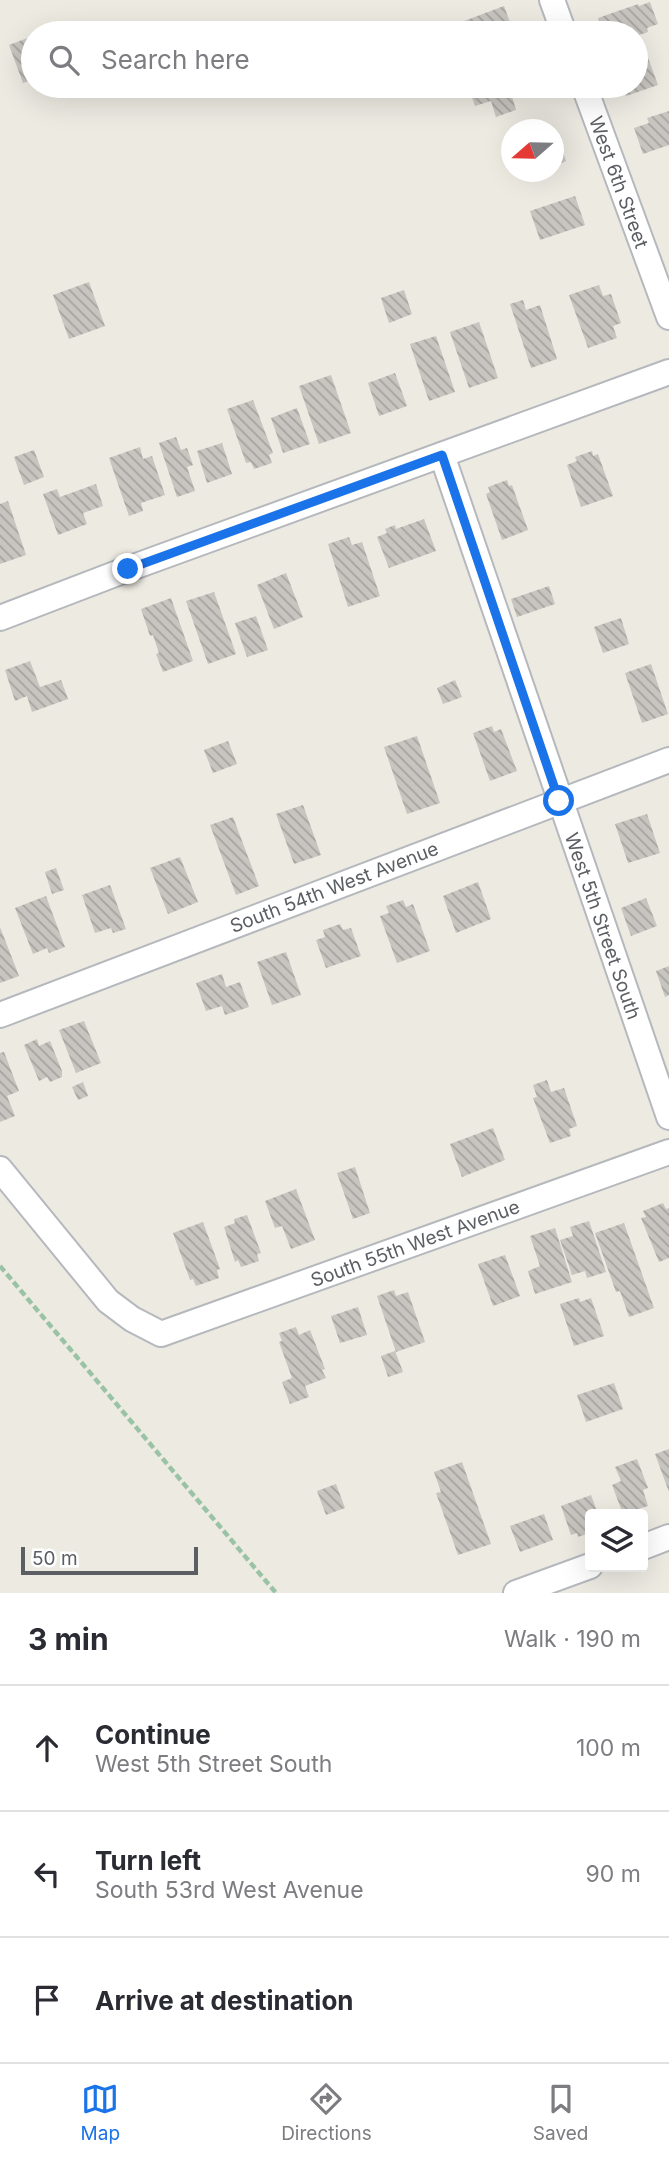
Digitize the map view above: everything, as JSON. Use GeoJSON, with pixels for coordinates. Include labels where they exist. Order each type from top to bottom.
{"type":"FeatureCollection","features":[{"type":"Feature","properties":{"kind":"street"},"geometry":{"type":"LineString","coordinates":[[552,0],[560,21]]}},
{"type":"Feature","properties":{"kind":"street","name":"West 6th Street"},"geometry":{"type":"LineString","coordinates":[[588,98],[669,317]]}},
{"type":"Feature","properties":{"kind":"street"},"geometry":{"type":"LineString","coordinates":[[0,618],[669,372]]}},
{"type":"Feature","properties":{"kind":"street","name":"West 5th Street South"},"geometry":{"type":"LineString","coordinates":[[442,455],[669,1118]]}},
{"type":"Feature","properties":{"kind":"street","name":"South 54th West Avenue"},"geometry":{"type":"LineString","coordinates":[[0,1015],[669,760]]}},
{"type":"Feature","properties":{"kind":"street","name":"South 55th West Avenue"},"geometry":{"type":"LineString","coordinates":[[0,1169],[108,1301],[132,1319],[162,1334],[669,1152]]}},
{"type":"Feature","properties":{"kind":"street"},"geometry":{"type":"LineString","coordinates":[[648,1545],[669,1537]]}},
{"type":"Feature","properties":{"kind":"street"},"geometry":{"type":"LineString","coordinates":[[516,1593],[585,1568]]}},
{"type":"Feature","properties":{"kind":"path"},"geometry":{"type":"LineString","coordinates":[[0,1266],[276,1593]]}},
{"type":"Feature","properties":{"kind":"building"},"geometry":{"type":"Polygon","coordinates":[[[650,2],[658,24],[648,28],[648,21],[599,21],[598,18],[638,4],[639,6],[650,2]]]}},
{"type":"Feature","properties":{"kind":"building"},"geometry":{"type":"Polygon","coordinates":[[[504,6],[510,21],[464,21],[504,6]]]}},
{"type":"Feature","properties":{"kind":"building"},"geometry":{"type":"Polygon","coordinates":[[[21,40],[21,78],[9,45],[21,40]]]}},
{"type":"Feature","properties":{"kind":"building"},"geometry":{"type":"Polygon","coordinates":[[[648,58],[658,85],[648,88],[648,58]]]}},
{"type":"Feature","properties":{"kind":"building"},"geometry":{"type":"Polygon","coordinates":[[[472,98],[512,98],[516,110],[496,117],[491,101],[475,106],[472,98]]]}},
{"type":"Feature","properties":{"kind":"building"},"geometry":{"type":"Polygon","coordinates":[[[669,111],[669,145],[643,154],[634,128],[649,123],[647,118],[669,111]]]}},
{"type":"Feature","properties":{"kind":"building"},"geometry":{"type":"Polygon","coordinates":[[[575,196],[585,225],[540,240],[530,211],[575,196]]]}},
{"type":"Feature","properties":{"kind":"building"},"geometry":{"type":"Polygon","coordinates":[[[89,282],[105,326],[69,339],[53,295],[89,282]]]}},
{"type":"Feature","properties":{"kind":"building"},"geometry":{"type":"Polygon","coordinates":[[[599,285],[603,296],[611,294],[621,323],[613,326],[617,338],[588,348],[569,295],[599,285]]]}},
{"type":"Feature","properties":{"kind":"building"},"geometry":{"type":"Polygon","coordinates":[[[404,290],[412,314],[389,323],[381,298],[404,290]]]}},
{"type":"Feature","properties":{"kind":"building"},"geometry":{"type":"Polygon","coordinates":[[[523,300],[526,310],[540,305],[557,359],[531,368],[510,304],[523,300]]]}},
{"type":"Feature","properties":{"kind":"building"},"geometry":{"type":"Polygon","coordinates":[[[479,322],[498,378],[469,388],[450,332],[479,322]]]}},
{"type":"Feature","properties":{"kind":"building"},"geometry":{"type":"Polygon","coordinates":[[[436,336],[455,392],[429,401],[410,344],[436,336]]]}},
{"type":"Feature","properties":{"kind":"building"},"geometry":{"type":"Polygon","coordinates":[[[395,373],[407,406],[379,416],[368,383],[395,373]]]}},
{"type":"Feature","properties":{"kind":"building"},"geometry":{"type":"Polygon","coordinates":[[[331,375],[351,433],[319,444],[299,386],[331,375]]]}},
{"type":"Feature","properties":{"kind":"building"},"geometry":{"type":"Polygon","coordinates":[[[253,400],[273,453],[269,455],[272,463],[254,469],[251,462],[246,463],[227,409],[253,400]]]}},
{"type":"Feature","properties":{"kind":"building"},"geometry":{"type":"Polygon","coordinates":[[[297,408],[310,444],[283,453],[271,418],[297,408]]]}},
{"type":"Feature","properties":{"kind":"building"},"geometry":{"type":"Polygon","coordinates":[[[176,437],[181,450],[187,448],[193,465],[187,467],[195,491],[177,497],[159,443],[176,437]]]}},
{"type":"Feature","properties":{"kind":"building"},"geometry":{"type":"Polygon","coordinates":[[[222,443],[232,474],[207,483],[197,451],[222,443]]]}},
{"type":"Feature","properties":{"kind":"building"},"geometry":{"type":"Polygon","coordinates":[[[140,447],[143,459],[152,456],[165,495],[141,503],[143,511],[129,516],[109,458],[140,447]]]}},
{"type":"Feature","properties":{"kind":"building"},"geometry":{"type":"Polygon","coordinates":[[[34,450],[44,477],[24,485],[14,457],[34,450]]]}},
{"type":"Feature","properties":{"kind":"building"},"geometry":{"type":"Polygon","coordinates":[[[592,451],[593,456],[598,454],[613,496],[581,507],[567,465],[577,461],[575,457],[592,451]]]}},
{"type":"Feature","properties":{"kind":"building"},"geometry":{"type":"Polygon","coordinates":[[[507,480],[509,486],[512,485],[528,530],[502,540],[486,494],[490,492],[488,487],[507,480]]]}},
{"type":"Feature","properties":{"kind":"building"},"geometry":{"type":"Polygon","coordinates":[[[96,484],[103,506],[83,513],[87,524],[58,535],[43,494],[57,489],[60,497],[96,484]]]}},
{"type":"Feature","properties":{"kind":"building"},"geometry":{"type":"Polygon","coordinates":[[[8,501],[26,555],[0,564],[0,504],[8,501]]]}},
{"type":"Feature","properties":{"kind":"building"},"geometry":{"type":"Polygon","coordinates":[[[424,519],[436,551],[389,568],[377,537],[387,533],[385,529],[395,525],[396,529],[424,519]]]}},
{"type":"Feature","properties":{"kind":"building"},"geometry":{"type":"Polygon","coordinates":[[[349,537],[352,545],[362,542],[380,596],[348,607],[328,544],[349,537]]]}},
{"type":"Feature","properties":{"kind":"building"},"geometry":{"type":"Polygon","coordinates":[[[286,573],[303,617],[274,629],[257,585],[286,573]]]}},
{"type":"Feature","properties":{"kind":"building"},"geometry":{"type":"Polygon","coordinates":[[[549,586],[555,604],[517,617],[511,599],[549,586]]]}},
{"type":"Feature","properties":{"kind":"building"},"geometry":{"type":"Polygon","coordinates":[[[214,592],[236,654],[208,664],[186,601],[214,592]]]}},
{"type":"Feature","properties":{"kind":"building"},"geometry":{"type":"Polygon","coordinates":[[[171,598],[193,661],[163,672],[153,635],[150,636],[141,609],[171,598]]]}},
{"type":"Feature","properties":{"kind":"building"},"geometry":{"type":"Polygon","coordinates":[[[256,616],[268,650],[247,657],[235,623],[256,616]]]}},
{"type":"Feature","properties":{"kind":"building"},"geometry":{"type":"Polygon","coordinates":[[[621,618],[629,644],[603,653],[594,627],[621,618]]]}},
{"type":"Feature","properties":{"kind":"building"},"geometry":{"type":"Polygon","coordinates":[[[30,661],[40,687],[61,680],[68,699],[32,712],[27,696],[15,701],[5,670],[30,661]]]}},
{"type":"Feature","properties":{"kind":"building"},"geometry":{"type":"Polygon","coordinates":[[[651,664],[668,714],[642,723],[625,673],[651,664]]]}},
{"type":"Feature","properties":{"kind":"building"},"geometry":{"type":"Polygon","coordinates":[[[455,680],[462,697],[443,704],[437,688],[455,680]]]}},
{"type":"Feature","properties":{"kind":"building"},"geometry":{"type":"Polygon","coordinates":[[[492,726],[494,732],[501,729],[517,771],[490,781],[473,733],[492,726]]]}},
{"type":"Feature","properties":{"kind":"building"},"geometry":{"type":"Polygon","coordinates":[[[417,736],[440,803],[407,814],[384,747],[417,736]]]}},
{"type":"Feature","properties":{"kind":"building"},"geometry":{"type":"Polygon","coordinates":[[[228,741],[237,764],[213,773],[204,750],[228,741]]]}},
{"type":"Feature","properties":{"kind":"building"},"geometry":{"type":"Polygon","coordinates":[[[303,805],[321,855],[294,864],[276,814],[303,805]]]}},
{"type":"Feature","properties":{"kind":"building"},"geometry":{"type":"Polygon","coordinates":[[[647,814],[660,853],[628,863],[615,824],[647,814]]]}},
{"type":"Feature","properties":{"kind":"building"},"geometry":{"type":"Polygon","coordinates":[[[233,817],[259,886],[236,895],[210,825],[233,817]]]}},
{"type":"Feature","properties":{"kind":"building"},"geometry":{"type":"Polygon","coordinates":[[[180,857],[198,902],[168,914],[150,868],[180,857]]]}},
{"type":"Feature","properties":{"kind":"building"},"geometry":{"type":"Polygon","coordinates":[[[56,868],[64,890],[52,894],[45,872],[56,868]]]}},
{"type":"Feature","properties":{"kind":"building"},"geometry":{"type":"Polygon","coordinates":[[[478,882],[491,919],[456,933],[443,896],[478,882]]]}},
{"type":"Feature","properties":{"kind":"building"},"geometry":{"type":"Polygon","coordinates":[[[110,885],[126,929],[113,933],[111,928],[95,933],[82,895],[110,885]]]}},
{"type":"Feature","properties":{"kind":"building"},"geometry":{"type":"Polygon","coordinates":[[[46,896],[65,947],[49,953],[47,948],[33,954],[15,908],[46,896]]]}},
{"type":"Feature","properties":{"kind":"building"},"geometry":{"type":"Polygon","coordinates":[[[646,898],[657,926],[631,936],[621,908],[646,898]]]}},
{"type":"Feature","properties":{"kind":"building"},"geometry":{"type":"Polygon","coordinates":[[[403,900],[406,907],[413,904],[430,951],[397,963],[380,916],[389,913],[386,906],[403,900]]]}},
{"type":"Feature","properties":{"kind":"building"},"geometry":{"type":"Polygon","coordinates":[[[340,924],[343,930],[351,928],[361,956],[326,968],[316,940],[325,937],[323,930],[340,924]]]}},
{"type":"Feature","properties":{"kind":"building"},"geometry":{"type":"Polygon","coordinates":[[[0,927],[19,976],[0,983],[0,927]]]}},
{"type":"Feature","properties":{"kind":"building"},"geometry":{"type":"Polygon","coordinates":[[[286,952],[301,995],[272,1005],[257,962],[286,952]]]}},
{"type":"Feature","properties":{"kind":"building"},"geometry":{"type":"Polygon","coordinates":[[[669,966],[669,995],[665,997],[656,971],[669,966]]]}},
{"type":"Feature","properties":{"kind":"building"},"geometry":{"type":"Polygon","coordinates":[[[222,974],[226,987],[240,982],[249,1007],[225,1015],[222,1006],[206,1011],[196,983],[222,974]]]}},
{"type":"Feature","properties":{"kind":"building"},"geometry":{"type":"Polygon","coordinates":[[[84,1021],[101,1063],[76,1073],[59,1030],[84,1021]]]}},
{"type":"Feature","properties":{"kind":"building"},"geometry":{"type":"Polygon","coordinates":[[[37,1039],[39,1046],[50,1041],[62,1077],[50,1082],[47,1077],[39,1081],[24,1045],[37,1039]]]}},
{"type":"Feature","properties":{"kind":"building"},"geometry":{"type":"Polygon","coordinates":[[[4,1052],[19,1091],[7,1096],[15,1116],[0,1122],[0,1053],[4,1052]]]}},
{"type":"Feature","properties":{"kind":"building"},"geometry":{"type":"Polygon","coordinates":[[[547,1080],[551,1092],[564,1088],[577,1126],[569,1129],[571,1136],[550,1143],[533,1098],[537,1097],[533,1085],[547,1080]]]}},
{"type":"Feature","properties":{"kind":"building"},"geometry":{"type":"Polygon","coordinates":[[[83,1082],[88,1096],[78,1100],[72,1087],[83,1082]]]}},
{"type":"Feature","properties":{"kind":"building"},"geometry":{"type":"Polygon","coordinates":[[[493,1128],[505,1160],[462,1177],[450,1144],[493,1128]]]}},
{"type":"Feature","properties":{"kind":"building"},"geometry":{"type":"Polygon","coordinates":[[[355,1167],[370,1213],[353,1219],[337,1173],[355,1167]]]}},
{"type":"Feature","properties":{"kind":"building"},"geometry":{"type":"Polygon","coordinates":[[[296,1189],[315,1240],[291,1249],[282,1226],[275,1228],[265,1201],[296,1189]]]}},
{"type":"Feature","properties":{"kind":"building"},"geometry":{"type":"Polygon","coordinates":[[[663,1203],[666,1209],[669,1208],[669,1258],[659,1262],[641,1218],[646,1217],[643,1211],[663,1203]]]}},
{"type":"Feature","properties":{"kind":"building"},"geometry":{"type":"Polygon","coordinates":[[[247,1215],[261,1253],[257,1254],[259,1261],[241,1267],[238,1260],[235,1262],[224,1227],[235,1223],[234,1219],[247,1215]]]}},
{"type":"Feature","properties":{"kind":"building"},"geometry":{"type":"Polygon","coordinates":[[[589,1221],[606,1272],[587,1278],[585,1271],[572,1275],[560,1240],[573,1236],[570,1227],[589,1221]]]}},
{"type":"Feature","properties":{"kind":"building"},"geometry":{"type":"Polygon","coordinates":[[[203,1222],[220,1269],[217,1270],[219,1278],[196,1286],[193,1279],[190,1280],[173,1233],[203,1222]]]}},
{"type":"Feature","properties":{"kind":"building"},"geometry":{"type":"Polygon","coordinates":[[[624,1223],[654,1308],[629,1317],[620,1291],[616,1292],[595,1233],[624,1223]]]}},
{"type":"Feature","properties":{"kind":"building"},"geometry":{"type":"Polygon","coordinates":[[[555,1228],[572,1282],[535,1294],[528,1271],[540,1266],[530,1236],[555,1228]]]}},
{"type":"Feature","properties":{"kind":"building"},"geometry":{"type":"Polygon","coordinates":[[[505,1255],[520,1296],[493,1306],[478,1264],[505,1255]]]}},
{"type":"Feature","properties":{"kind":"building"},"geometry":{"type":"Polygon","coordinates":[[[394,1290],[396,1296],[408,1292],[425,1342],[396,1352],[377,1296],[394,1290]]]}},
{"type":"Feature","properties":{"kind":"building"},"geometry":{"type":"Polygon","coordinates":[[[579,1298],[580,1302],[591,1298],[604,1336],[574,1346],[560,1304],[579,1298]]]}},
{"type":"Feature","properties":{"kind":"building"},"geometry":{"type":"Polygon","coordinates":[[[358,1307],[367,1335],[340,1343],[331,1316],[358,1307]]]}},
{"type":"Feature","properties":{"kind":"building"},"geometry":{"type":"Polygon","coordinates":[[[296,1327],[299,1335],[310,1330],[326,1378],[305,1386],[309,1397],[290,1404],[282,1382],[292,1378],[279,1342],[282,1341],[279,1333],[296,1327]]]}},
{"type":"Feature","properties":{"kind":"building"},"geometry":{"type":"Polygon","coordinates":[[[395,1351],[403,1372],[388,1377],[381,1356],[395,1351]]]}},
{"type":"Feature","properties":{"kind":"building"},"geometry":{"type":"Polygon","coordinates":[[[614,1383],[623,1409],[586,1422],[577,1395],[614,1383]]]}},
{"type":"Feature","properties":{"kind":"building"},"geometry":{"type":"Polygon","coordinates":[[[669,1449],[669,1492],[655,1454],[669,1449]]]}},
{"type":"Feature","properties":{"kind":"building"},"geometry":{"type":"Polygon","coordinates":[[[637,1459],[648,1488],[643,1490],[648,1506],[621,1509],[612,1485],[621,1481],[615,1467],[637,1459]]]}},
{"type":"Feature","properties":{"kind":"building"},"geometry":{"type":"Polygon","coordinates":[[[462,1462],[491,1544],[458,1555],[436,1493],[441,1492],[434,1472],[462,1462]]]}},
{"type":"Feature","properties":{"kind":"building"},"geometry":{"type":"Polygon","coordinates":[[[336,1484],[345,1508],[326,1515],[317,1491],[336,1484]]]}},
{"type":"Feature","properties":{"kind":"building"},"geometry":{"type":"Polygon","coordinates":[[[591,1495],[596,1509],[585,1509],[585,1535],[578,1537],[577,1533],[571,1535],[561,1506],[591,1495]]]}},
{"type":"Feature","properties":{"kind":"building"},"geometry":{"type":"Polygon","coordinates":[[[544,1514],[553,1540],[520,1552],[510,1526],[544,1514]]]}},
{"type":"Feature","properties":{"kind":"route"},"geometry":{"type":"LineString","coordinates":[[128,569],[442,455],[559,801]]}}]}
